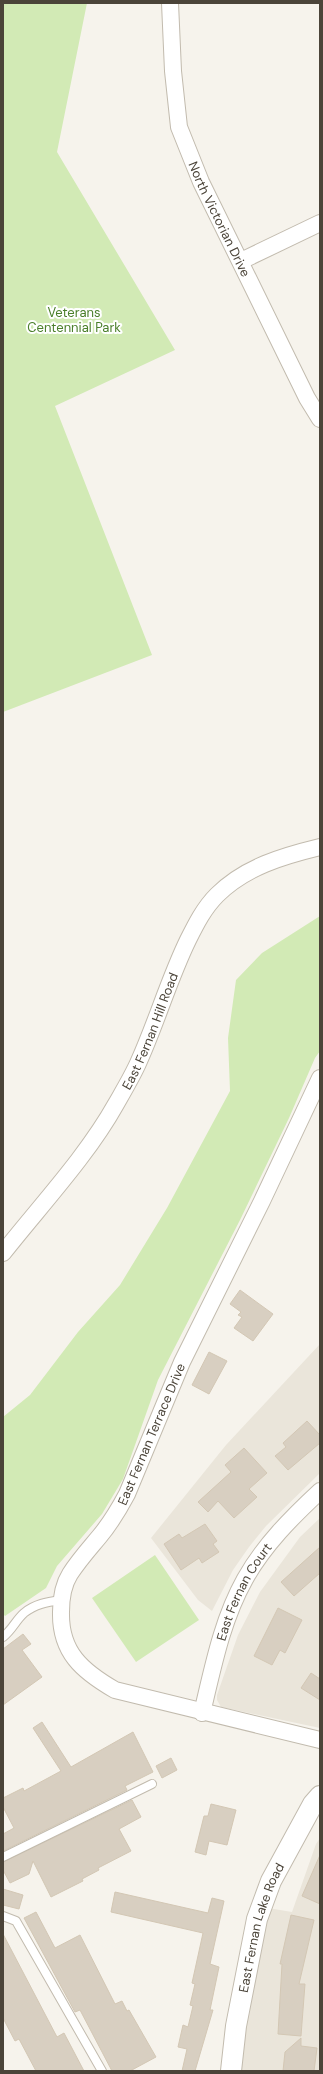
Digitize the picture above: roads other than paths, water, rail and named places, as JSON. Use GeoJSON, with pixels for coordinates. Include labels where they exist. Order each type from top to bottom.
{"type":"FeatureCollection","features":[{"type":"Feature","properties":{"kind":"street","name":"North Victorian Drive"},"geometry":{"type":"LineString","coordinates":[[170,3],[172,71],[179,127],[201,182],[242,260],[307,398],[320,420]]}},
{"type":"Feature","properties":{"kind":"street"},"geometry":{"type":"LineString","coordinates":[[242,260],[320,222]]}},
{"type":"Feature","properties":{"kind":"street","name":"East Fernan Hill Road"},"geometry":{"type":"LineString","coordinates":[[3,1253],[87,1146],[116,1105],[139,1061],[178,962],[199,918],[210,902],[224,889],[247,872],[294,853],[320,847]]}},
{"type":"Feature","properties":{"kind":"street","name":"East Fernan Terrace Drive"},"geometry":{"type":"LineString","coordinates":[[320,1078],[182,1362],[127,1494],[117,1513],[70,1574],[62,1600],[61,1622],[67,1648],[80,1665],[94,1678],[125,1694],[320,1740]]}},
{"type":"Feature","properties":{"kind":"street","name":"East Fernan Court"},"geometry":{"type":"LineString","coordinates":[[202,1713],[220,1641],[229,1612],[245,1578],[274,1537],[320,1491]]}},
{"type":"Feature","properties":{"kind":"street","name":"East Fernan Lake Road"},"geometry":{"type":"LineString","coordinates":[[231,2071],[236,2026],[257,1919],[271,1881],[313,1804],[320,1796]]}},
{"type":"Feature","properties":{"kind":"lane"},"geometry":{"type":"LineString","coordinates":[[3,1636],[10,1631],[23,1614],[41,1603],[62,1600]]}},
{"type":"Feature","properties":{"kind":"lane"},"geometry":{"type":"LineString","coordinates":[[3,1857],[152,1784]]}},
{"type":"Feature","properties":{"kind":"lane"},"geometry":{"type":"LineString","coordinates":[[3,1916],[16,1921],[102,2071]]}},
{"type":"Feature","properties":{"kind":"park label","name":"Veterans Centennial Park"},"geometry":{"type":"Point","coordinates":[74,320]}}]}
